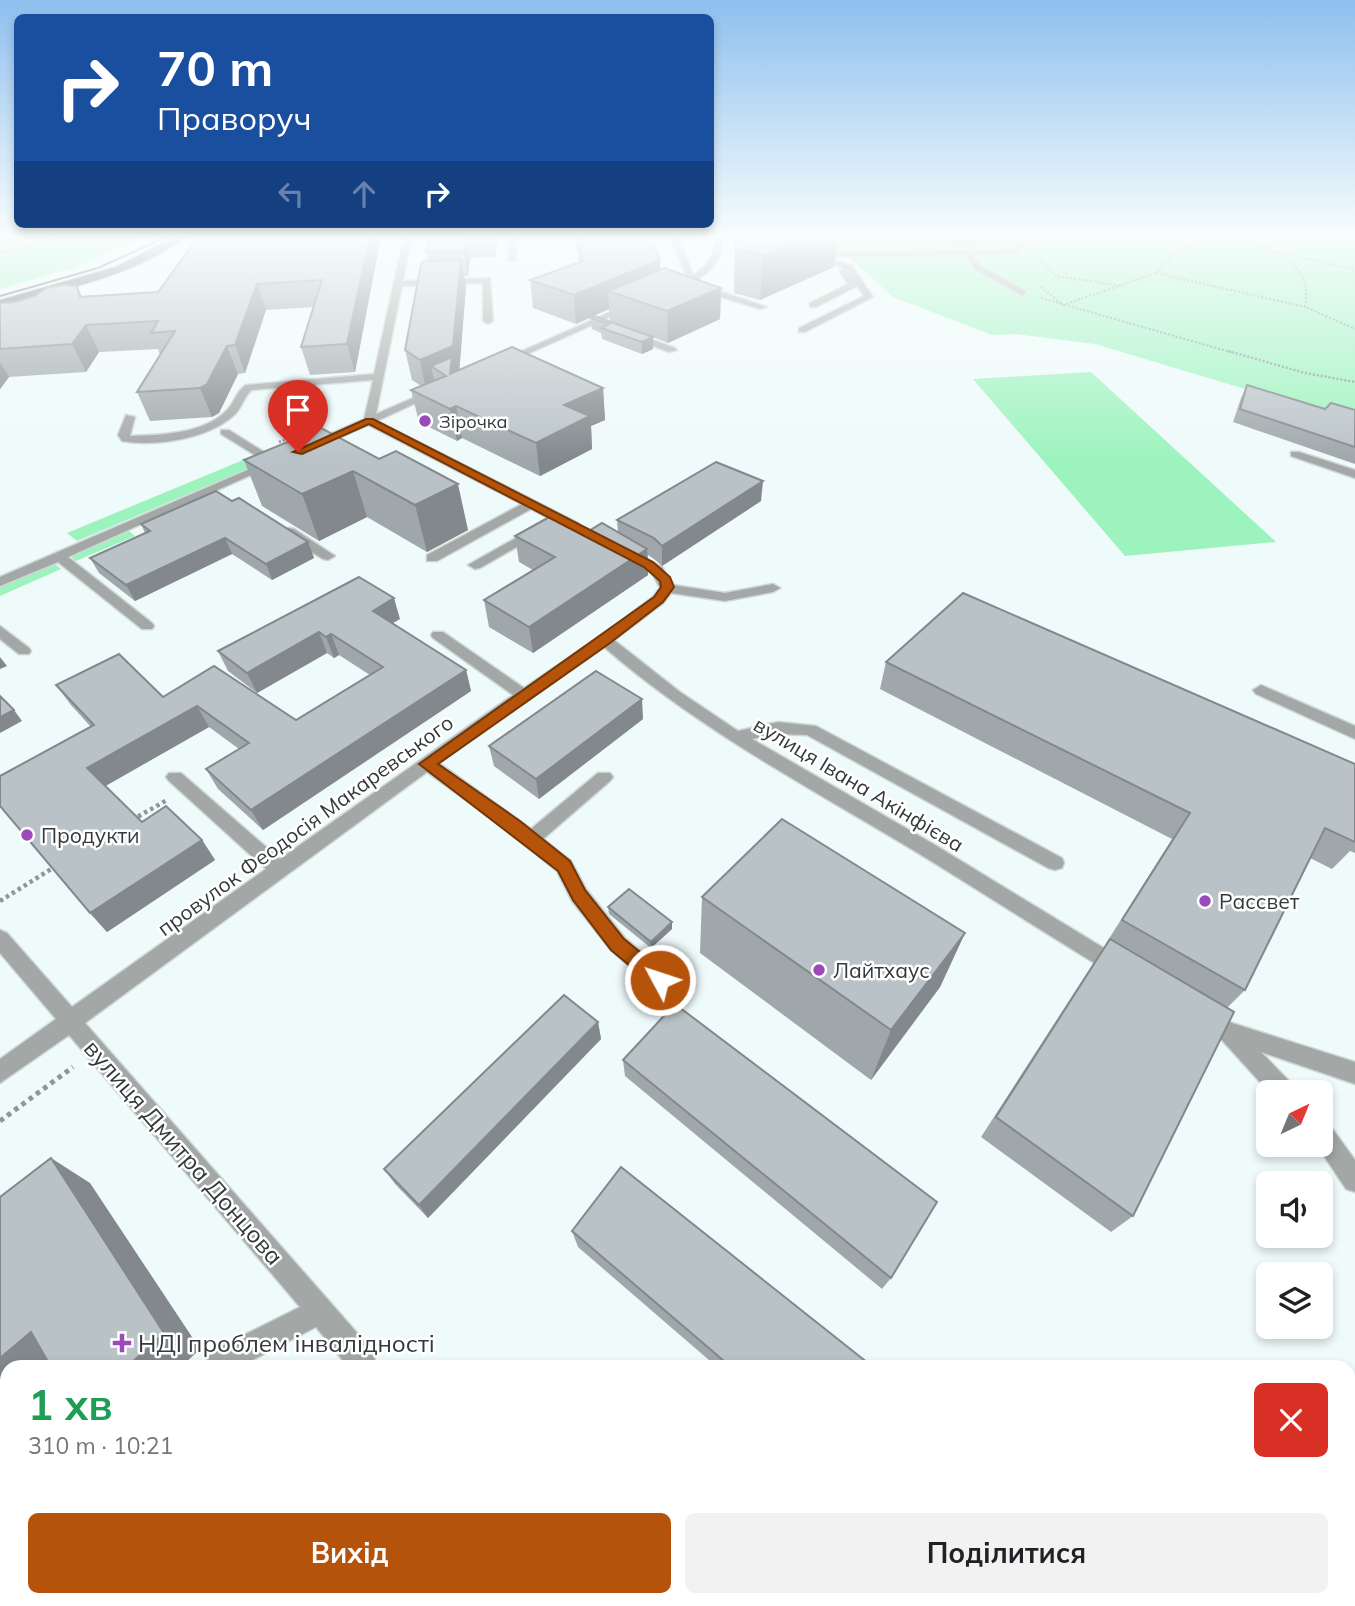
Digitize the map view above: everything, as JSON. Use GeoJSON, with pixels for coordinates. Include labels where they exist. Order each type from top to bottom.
{"type":"FeatureCollection","features":[{"type":"Feature","properties":{"kind":"street"},"geometry":{"type":"LineString","coordinates":[[369,421],[392,311]]}},
{"type":"Feature","properties":{"kind":"street"},"geometry":{"type":"LineString","coordinates":[[488,311],[488,321],[488,311]]}},
{"type":"Feature","properties":{"kind":"street"},"geometry":{"type":"LineString","coordinates":[[495,366],[619,311]]}},
{"type":"Feature","properties":{"kind":"street"},"geometry":{"type":"LineString","coordinates":[[802,330],[841,311]]}},
{"type":"Feature","properties":{"kind":"street"},"geometry":{"type":"LineString","coordinates":[[595,322],[611,327]]}},
{"type":"Feature","properties":{"kind":"street"},"geometry":{"type":"LineString","coordinates":[[623,332],[673,350]]}},
{"type":"Feature","properties":{"kind":"street"},"geometry":{"type":"LineString","coordinates":[[131,417],[124,435],[126,439],[177,436],[228,416],[243,390],[250,387],[378,377]]}},
{"type":"Feature","properties":{"kind":"street"},"geometry":{"type":"LineString","coordinates":[[0,582],[444,388]]}},
{"type":"Feature","properties":{"kind":"street"},"geometry":{"type":"LineString","coordinates":[[369,421],[581,530]]}},
{"type":"Feature","properties":{"kind":"street"},"geometry":{"type":"LineString","coordinates":[[225,432],[286,457]]}},
{"type":"Feature","properties":{"kind":"street"},"geometry":{"type":"LineString","coordinates":[[1295,454],[1355,474]]}},
{"type":"Feature","properties":{"kind":"street"},"geometry":{"type":"LineString","coordinates":[[218,487],[232,497]]}},
{"type":"Feature","properties":{"kind":"street"},"geometry":{"type":"LineString","coordinates":[[432,558],[531,505]]}},
{"type":"Feature","properties":{"kind":"street"},"geometry":{"type":"LineString","coordinates":[[475,565],[558,518]]}},
{"type":"Feature","properties":{"kind":"street"},"geometry":{"type":"LineString","coordinates":[[275,523],[328,556]]}},
{"type":"Feature","properties":{"kind":"street"},"geometry":{"type":"LineString","coordinates":[[615,547],[659,572],[666,580],[667,587],[724,597],[773,588]]}},
{"type":"Feature","properties":{"kind":"street"},"geometry":{"type":"LineString","coordinates":[[60,556],[147,626]]}},
{"type":"Feature","properties":{"kind":"street","name":"провулок Феодосія Макаревського"},"geometry":{"type":"LineString","coordinates":[[0,1072],[427,764],[605,640],[658,600],[667,587]]}},
{"type":"Feature","properties":{"kind":"street"},"geometry":{"type":"LineString","coordinates":[[0,631],[24,651]]}},
{"type":"Feature","properties":{"kind":"street"},"geometry":{"type":"LineString","coordinates":[[438,635],[525,696]]}},
{"type":"Feature","properties":{"kind":"street","name":"вулиця Івана Акінфієва"},"geometry":{"type":"LineString","coordinates":[[605,640],[647,678],[736,737],[909,838],[1133,976]]}},
{"type":"Feature","properties":{"kind":"street"},"geometry":{"type":"LineString","coordinates":[[1261,690],[1355,733]]}},
{"type":"Feature","properties":{"kind":"street"},"geometry":{"type":"LineString","coordinates":[[736,737],[778,728],[810,730],[1055,863]]}},
{"type":"Feature","properties":{"kind":"street"},"geometry":{"type":"LineString","coordinates":[[427,764],[564,866],[579,895],[618,944],[660,980]]}},
{"type":"Feature","properties":{"kind":"street"},"geometry":{"type":"LineString","coordinates":[[531,839],[604,777]]}},
{"type":"Feature","properties":{"kind":"street"},"geometry":{"type":"LineString","coordinates":[[181,782],[281,871]]}},
{"type":"Feature","properties":{"kind":"street","name":"вулиця Дмитра Донцова"},"geometry":{"type":"LineString","coordinates":[[0,939],[362,1360]]}},
{"type":"Feature","properties":{"kind":"street"},"geometry":{"type":"LineString","coordinates":[[1192,1011],[1221,1028],[1355,1073]]}},
{"type":"Feature","properties":{"kind":"street"},"geometry":{"type":"LineString","coordinates":[[1221,1028],[1272,1080]]}},
{"type":"Feature","properties":{"kind":"street"},"geometry":{"type":"LineString","coordinates":[[1334,1150],[1355,1180]]}},
{"type":"Feature","properties":{"kind":"street"},"geometry":{"type":"LineString","coordinates":[[225,1360],[320,1311]]}},
{"type":"Feature","properties":{"kind":"path"},"geometry":{"type":"LineString","coordinates":[[1084,311],[1305,373],[1355,382]]}},
{"type":"Feature","properties":{"kind":"path"},"geometry":{"type":"LineString","coordinates":[[1314,311],[1355,329]]}},
{"type":"Feature","properties":{"kind":"path"},"geometry":{"type":"LineString","coordinates":[[127,824],[181,782]]}},
{"type":"Feature","properties":{"kind":"path"},"geometry":{"type":"LineString","coordinates":[[0,901],[67,860]]}},
{"type":"Feature","properties":{"kind":"path"},"geometry":{"type":"LineString","coordinates":[[0,1121],[96,1050]]}},
{"type":"Feature","properties":{"kind":"green space"},"geometry":{"type":"Polygon","coordinates":[[[929,311],[1355,311],[1355,416],[1255,392],[1095,344],[1016,334],[992,335],[929,311]]]}},
{"type":"Feature","properties":{"kind":"green space"},"geometry":{"type":"Polygon","coordinates":[[[1091,372],[1276,542],[1125,556],[973,379],[1091,372]]]}},
{"type":"Feature","properties":{"kind":"green space"},"geometry":{"type":"Polygon","coordinates":[[[248,458],[254,466],[77,541],[67,533],[248,458]]]}},
{"type":"Feature","properties":{"kind":"green space"},"geometry":{"type":"Polygon","coordinates":[[[128,530],[135,536],[76,561],[69,555],[128,530]]]}},
{"type":"Feature","properties":{"kind":"green space"},"geometry":{"type":"Polygon","coordinates":[[[54,563],[61,569],[0,596],[0,586],[54,563]]]}},
{"type":"Feature","properties":{"kind":"building"},"geometry":{"type":"Polygon","coordinates":[[[0,311],[247,311],[235,345],[227,346],[207,384],[200,388],[137,392],[175,331],[151,333],[158,321],[86,325],[72,344],[0,349],[0,311]]]}},
{"type":"Feature","properties":{"kind":"building"},"geometry":{"type":"Polygon","coordinates":[[[312,311],[354,311],[347,344],[301,347],[312,311]]]}},
{"type":"Feature","properties":{"kind":"building"},"geometry":{"type":"Polygon","coordinates":[[[412,311],[456,311],[453,346],[420,360],[405,350],[412,311]]]}},
{"type":"Feature","properties":{"kind":"building"},"geometry":{"type":"Polygon","coordinates":[[[594,316],[653,337],[642,342],[601,328],[609,324],[591,318],[594,316]]]}},
{"type":"Feature","properties":{"kind":"building"},"geometry":{"type":"Polygon","coordinates":[[[512,347],[603,388],[564,405],[590,416],[536,443],[456,406],[450,409],[411,390],[446,376],[431,366],[452,357],[450,374],[512,347]]]}},
{"type":"Feature","properties":{"kind":"building"},"geometry":{"type":"Polygon","coordinates":[[[1247,385],[1325,409],[1331,403],[1355,410],[1355,447],[1240,409],[1247,385]]]}},
{"type":"Feature","properties":{"kind":"building"},"geometry":{"type":"Polygon","coordinates":[[[321,428],[379,459],[396,451],[458,484],[415,505],[353,471],[302,494],[244,460],[321,428]]]}},
{"type":"Feature","properties":{"kind":"building"},"geometry":{"type":"Polygon","coordinates":[[[716,462],[763,481],[662,546],[654,538],[617,520],[716,462]]]}},
{"type":"Feature","properties":{"kind":"building"},"geometry":{"type":"Polygon","coordinates":[[[216,491],[232,501],[239,498],[308,542],[266,564],[225,538],[126,585],[90,558],[150,531],[141,524],[216,491]]]}},
{"type":"Feature","properties":{"kind":"building"},"geometry":{"type":"Polygon","coordinates":[[[553,515],[587,532],[602,523],[647,549],[529,627],[484,600],[555,557],[515,536],[553,515]]]}},
{"type":"Feature","properties":{"kind":"building"},"geometry":{"type":"Polygon","coordinates":[[[359,577],[394,598],[373,611],[466,670],[251,810],[206,769],[249,743],[197,706],[87,768],[142,822],[166,806],[202,840],[90,913],[0,806],[0,776],[94,725],[56,685],[119,654],[163,697],[214,666],[296,720],[383,667],[331,634],[326,637],[319,632],[247,673],[218,651],[359,577]]]}},
{"type":"Feature","properties":{"kind":"building"},"geometry":{"type":"Polygon","coordinates":[[[963,593],[1355,764],[1355,842],[1325,828],[1245,990],[1122,920],[1190,813],[886,662],[963,593]]]}},
{"type":"Feature","properties":{"kind":"building"},"geometry":{"type":"Polygon","coordinates":[[[596,671],[642,699],[536,779],[489,746],[596,671]]]}},
{"type":"Feature","properties":{"kind":"building"},"geometry":{"type":"Polygon","coordinates":[[[0,696],[14,710],[0,717],[0,696]]]}},
{"type":"Feature","properties":{"kind":"building"},"geometry":{"type":"Polygon","coordinates":[[[782,819],[965,933],[891,1030],[702,897],[782,819]]]}},
{"type":"Feature","properties":{"kind":"building"},"geometry":{"type":"Polygon","coordinates":[[[629,889],[672,922],[651,942],[608,907],[629,889]]]}},
{"type":"Feature","properties":{"kind":"building"},"geometry":{"type":"Polygon","coordinates":[[[1110,939],[1234,1012],[1133,1216],[996,1117],[1110,939]]]}},
{"type":"Feature","properties":{"kind":"building"},"geometry":{"type":"Polygon","coordinates":[[[564,995],[598,1022],[419,1205],[384,1169],[564,995]]]}},
{"type":"Feature","properties":{"kind":"building"},"geometry":{"type":"Polygon","coordinates":[[[675,1004],[937,1202],[891,1278],[623,1060],[675,1004]]]}},
{"type":"Feature","properties":{"kind":"building"},"geometry":{"type":"Polygon","coordinates":[[[51,1158],[164,1333],[135,1360],[47,1360],[31,1332],[0,1358],[0,1197],[51,1158]]]}},
{"type":"Feature","properties":{"kind":"building"},"geometry":{"type":"Polygon","coordinates":[[[621,1167],[864,1360],[723,1360],[572,1231],[621,1167]]]}},
{"type":"Feature","properties":{"kind":"place","name":"Зірочка"},"geometry":{"type":"Point","coordinates":[425,421]}},
{"type":"Feature","properties":{"kind":"place","name":"Продукти"},"geometry":{"type":"Point","coordinates":[27,835]}},
{"type":"Feature","properties":{"kind":"place","name":"Рассвет"},"geometry":{"type":"Point","coordinates":[1205,901]}},
{"type":"Feature","properties":{"kind":"place","name":"Лайтхаус"},"geometry":{"type":"Point","coordinates":[819,970]}},
{"type":"Feature","properties":{"kind":"place","name":"НДІ проблем інвалідності"},"geometry":{"type":"Point","coordinates":[122,1343]}},
{"type":"Feature","properties":{"kind":"route"},"geometry":{"type":"LineString","coordinates":[[298,452],[369,421],[648,564],[666,580],[667,587],[658,600],[427,764],[514,825],[564,866],[579,895],[618,944],[660,980]]}}]}
